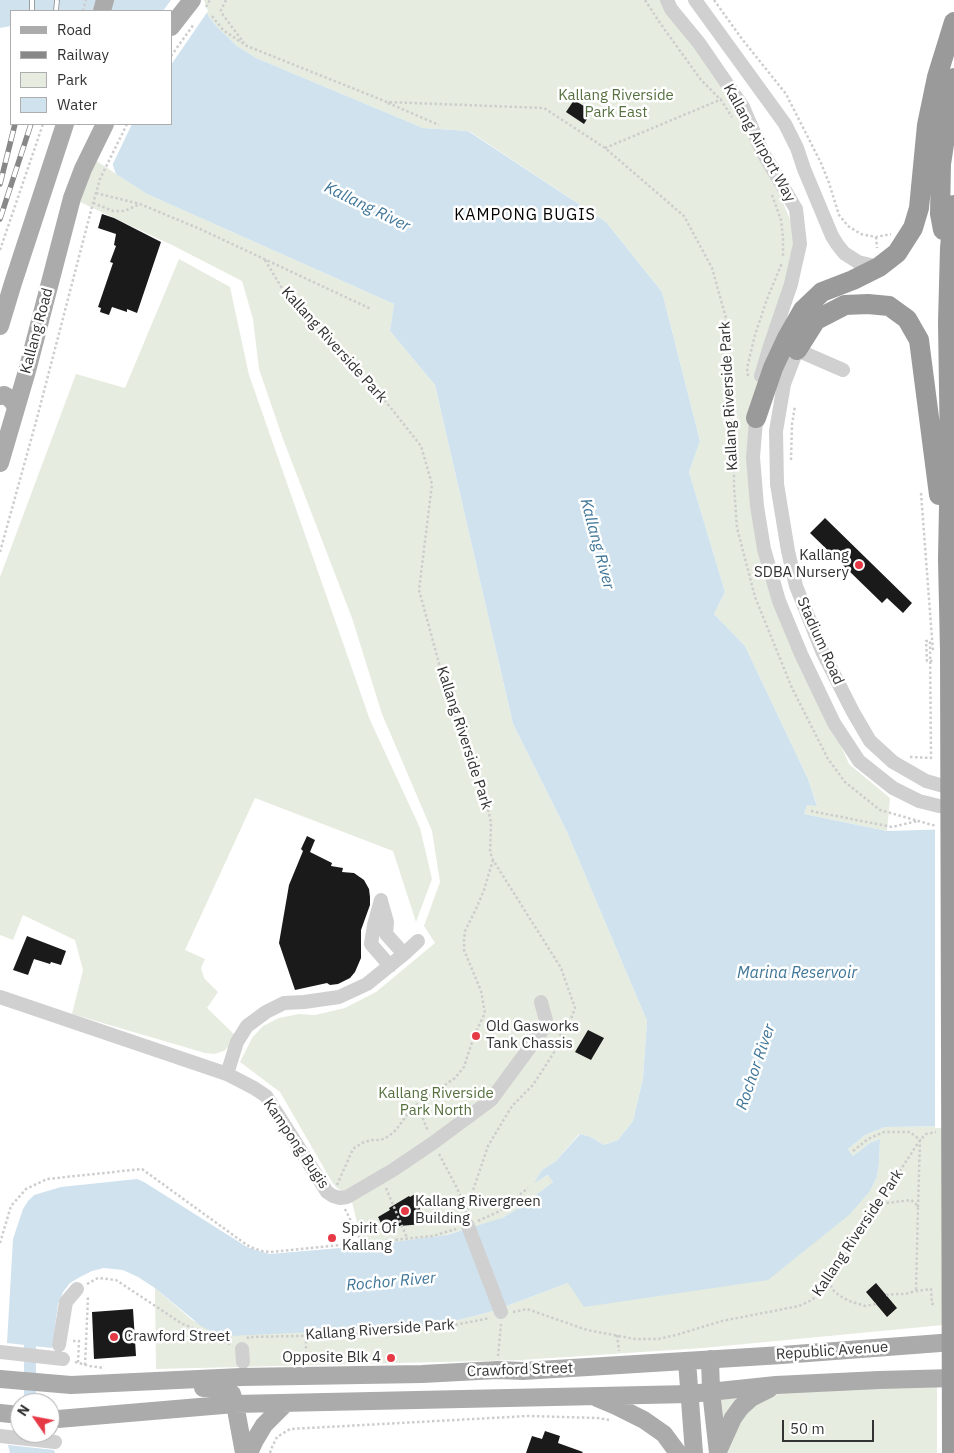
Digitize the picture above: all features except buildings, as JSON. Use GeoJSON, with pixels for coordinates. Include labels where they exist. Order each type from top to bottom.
{"type":"FeatureCollection","features":[{"type":"Feature","properties":{"kind":"highway"},"geometry":{"type":"LineString","coordinates":[[756,418],[773,368],[803,310],[822,292],[878,268],[897,253],[913,228],[919,208],[928,125],[937,77],[954,22]]}},
{"type":"Feature","properties":{"kind":"highway"},"geometry":{"type":"LineString","coordinates":[[950,248],[947,244],[940,214],[942,164],[954,78]]}},
{"type":"Feature","properties":{"kind":"highway"},"geometry":{"type":"LineString","coordinates":[[952,1453],[950,651],[948,559],[942,455],[950,248],[954,205]]}},
{"type":"Feature","properties":{"kind":"highway"},"geometry":{"type":"LineString","coordinates":[[797,350],[816,320],[844,305],[868,304],[889,306],[907,319],[919,340],[942,455]]}},
{"type":"Feature","properties":{"kind":"main road"},"geometry":{"type":"LineString","coordinates":[[172,26],[198,4]]}},
{"type":"Feature","properties":{"kind":"main road"},"geometry":{"type":"LineString","coordinates":[[0,326],[65,125]]}},
{"type":"Feature","properties":{"kind":"main road","name":"Kallang Road"},"geometry":{"type":"LineString","coordinates":[[0,463],[72,198],[104,125]]}},
{"type":"Feature","properties":{"kind":"main road"},"geometry":{"type":"LineString","coordinates":[[0,396],[4,395],[12,400],[16,408]]}},
{"type":"Feature","properties":{"kind":"main road","name":"Republic Avenue"},"geometry":{"type":"LineString","coordinates":[[710,1359],[954,1342]]}},
{"type":"Feature","properties":{"kind":"main road"},"geometry":{"type":"LineString","coordinates":[[710,1359],[711,1391],[718,1452]]}},
{"type":"Feature","properties":{"kind":"main road","name":"Crawford Street"},"geometry":{"type":"LineString","coordinates":[[0,1379],[66,1385],[241,1377],[422,1374],[498,1370],[523,1372],[710,1359]]}},
{"type":"Feature","properties":{"kind":"main road"},"geometry":{"type":"LineString","coordinates":[[687,1361],[694,1453]]}},
{"type":"Feature","properties":{"kind":"main road","name":"Republic Avenue"},"geometry":{"type":"LineString","coordinates":[[711,1391],[776,1385],[954,1378]]}},
{"type":"Feature","properties":{"kind":"main road"},"geometry":{"type":"LineString","coordinates":[[66,1385],[118,1392],[224,1388],[232,1394],[244,1453]]}},
{"type":"Feature","properties":{"kind":"main road"},"geometry":{"type":"LineString","coordinates":[[718,1452],[733,1418],[741,1407],[751,1398],[776,1385]]}},
{"type":"Feature","properties":{"kind":"main road","name":"Crawford Street"},"geometry":{"type":"LineString","coordinates":[[60,1418],[235,1404],[690,1394],[711,1391]]}},
{"type":"Feature","properties":{"kind":"main road"},"geometry":{"type":"LineString","coordinates":[[590,1395],[644,1420],[664,1434],[678,1453]]}},
{"type":"Feature","properties":{"kind":"main road"},"geometry":{"type":"LineString","coordinates":[[249,1453],[264,1425],[286,1403]]}},
{"type":"Feature","properties":{"kind":"street","name":"Kallang Airport Way"},"geometry":{"type":"LineString","coordinates":[[667,0],[671,9],[699,43],[734,93],[743,108],[762,151],[796,209],[800,244],[791,284],[760,382],[756,418]]}},
{"type":"Feature","properties":{"kind":"street","name":"Kallang Airport Way"},"geometry":{"type":"LineString","coordinates":[[695,0],[785,124],[837,244],[844,252],[858,262],[878,268]]}},
{"type":"Feature","properties":{"kind":"street"},"geometry":{"type":"LineString","coordinates":[[796,209],[806,205],[809,200],[804,169]]}},
{"type":"Feature","properties":{"kind":"street"},"geometry":{"type":"LineString","coordinates":[[797,350],[843,370]]}},
{"type":"Feature","properties":{"kind":"street","name":"Stadium Road"},"geometry":{"type":"LineString","coordinates":[[797,350],[784,384],[776,432],[777,484],[796,586],[822,651],[870,741],[893,762],[926,781],[954,789]]}},
{"type":"Feature","properties":{"kind":"street","name":"Stadium Road"},"geometry":{"type":"LineString","coordinates":[[756,418],[753,457],[757,506],[764,548],[779,601],[801,654],[834,723],[859,761],[893,788],[919,800],[939,806],[954,807]]}},
{"type":"Feature","properties":{"kind":"street"},"geometry":{"type":"LineString","coordinates":[[390,966],[371,944],[381,900],[387,922],[386,934],[404,954]]}},
{"type":"Feature","properties":{"kind":"street"},"geometry":{"type":"LineString","coordinates":[[227,1074],[237,1042],[247,1026],[266,1012],[284,1003],[340,997],[367,984],[418,940]]}},
{"type":"Feature","properties":{"kind":"street","name":"Kampong Bugis"},"geometry":{"type":"LineString","coordinates":[[0,997],[227,1074],[254,1088],[266,1096],[327,1192],[337,1197],[346,1198],[433,1143],[495,1096],[547,1024],[541,1002]]}},
{"type":"Feature","properties":{"kind":"street"},"geometry":{"type":"LineString","coordinates":[[468,1226],[501,1314]]}},
{"type":"Feature","properties":{"kind":"street"},"geometry":{"type":"LineString","coordinates":[[64,1343],[66,1302],[85,1290]]}},
{"type":"Feature","properties":{"kind":"street"},"geometry":{"type":"LineString","coordinates":[[0,1352],[63,1359]]}},
{"type":"Feature","properties":{"kind":"path"},"geometry":{"type":"LineString","coordinates":[[198,4],[210,0]]}},
{"type":"Feature","properties":{"kind":"path"},"geometry":{"type":"LineString","coordinates":[[226,0],[221,10],[223,15],[247,46]]}},
{"type":"Feature","properties":{"kind":"path"},"geometry":{"type":"LineString","coordinates":[[645,0],[701,80],[721,100],[735,121]]}},
{"type":"Feature","properties":{"kind":"path"},"geometry":{"type":"LineString","coordinates":[[714,0],[786,94],[830,183],[839,215],[848,226],[861,234],[876,237],[892,234],[897,231]]}},
{"type":"Feature","properties":{"kind":"path","name":"Kallang Riverside Park"},"geometry":{"type":"LineString","coordinates":[[212,16],[224,30],[247,46],[387,102],[544,108],[605,148],[684,216],[712,268],[728,325],[734,418],[734,486],[737,528],[755,597],[792,688],[828,759],[845,782],[880,810],[918,820],[892,827],[811,811]]}},
{"type":"Feature","properties":{"kind":"path"},"geometry":{"type":"LineString","coordinates":[[172,55],[194,24]]}},
{"type":"Feature","properties":{"kind":"path"},"geometry":{"type":"LineString","coordinates":[[605,148],[734,93]]}},
{"type":"Feature","properties":{"kind":"path"},"geometry":{"type":"LineString","coordinates":[[387,102],[439,124]]}},
{"type":"Feature","properties":{"kind":"path"},"geometry":{"type":"LineString","coordinates":[[0,250],[43,125]]}},
{"type":"Feature","properties":{"kind":"path"},"geometry":{"type":"LineString","coordinates":[[0,552],[40,410],[100,179],[127,125]]}},
{"type":"Feature","properties":{"kind":"path","name":"Kallang Riverside Park"},"geometry":{"type":"LineString","coordinates":[[96,193],[140,204],[200,229],[371,308]]}},
{"type":"Feature","properties":{"kind":"path"},"geometry":{"type":"LineString","coordinates":[[749,379],[747,368],[755,335],[783,259],[781,220],[772,196]]}},
{"type":"Feature","properties":{"kind":"path"},"geometry":{"type":"LineString","coordinates":[[93,203],[113,211],[124,211],[140,204]]}},
{"type":"Feature","properties":{"kind":"path","name":"Kallang Riverside Park"},"geometry":{"type":"LineString","coordinates":[[265,260],[286,295],[325,339],[383,398],[420,446],[432,484],[419,590],[449,700],[487,804],[491,823],[490,852],[493,860],[561,968],[575,1008],[564,1037],[534,1085],[512,1106],[488,1146],[466,1211],[468,1226]]}},
{"type":"Feature","properties":{"kind":"path"},"geometry":{"type":"LineString","coordinates":[[790,467],[795,400]]}},
{"type":"Feature","properties":{"kind":"path"},"geometry":{"type":"LineString","coordinates":[[908,756],[931,758],[930,641],[926,642],[927,661],[933,660]]}},
{"type":"Feature","properties":{"kind":"path"},"geometry":{"type":"LineString","coordinates":[[362,1243],[337,1197],[353,1148],[371,1140],[381,1140],[389,1136],[396,1130],[412,1108],[460,1073],[484,1013],[481,991],[464,950],[464,941],[465,931],[484,890],[493,860]]}},
{"type":"Feature","properties":{"kind":"path"},"geometry":{"type":"LineString","coordinates":[[417,1104],[433,1143],[457,1188],[466,1211]]}},
{"type":"Feature","properties":{"kind":"path"},"geometry":{"type":"LineString","coordinates":[[853,1151],[868,1139],[884,1132],[910,1132],[920,1140],[916,1291]]}},
{"type":"Feature","properties":{"kind":"path","name":"Kallang Riverside Park"},"geometry":{"type":"LineString","coordinates":[[85,1290],[92,1281],[98,1278],[116,1280],[181,1323],[242,1355],[249,1349],[248,1338],[346,1335],[444,1327],[527,1309],[587,1330],[635,1339],[658,1339],[676,1336],[722,1321],[799,1306],[812,1300],[822,1290],[920,1140]]}},
{"type":"Feature","properties":{"kind":"path"},"geometry":{"type":"LineString","coordinates":[[0,1243],[11,1206],[26,1189],[47,1179],[142,1169],[250,1247],[270,1252],[433,1236],[468,1226],[500,1211],[528,1188]]}},
{"type":"Feature","properties":{"kind":"path"},"geometry":{"type":"LineString","coordinates":[[381,1177],[407,1238]]}},
{"type":"Feature","properties":{"kind":"path"},"geometry":{"type":"LineString","coordinates":[[877,1206],[910,1200],[918,1207]]}},
{"type":"Feature","properties":{"kind":"path"},"geometry":{"type":"LineString","coordinates":[[85,1365],[85,1290],[92,1281]]}},
{"type":"Feature","properties":{"kind":"path"},"geometry":{"type":"LineString","coordinates":[[828,1281],[834,1291],[849,1301],[865,1306],[876,1304]]}},
{"type":"Feature","properties":{"kind":"path"},"geometry":{"type":"LineString","coordinates":[[886,1296],[931,1289],[932,1304]]}},
{"type":"Feature","properties":{"kind":"path"},"geometry":{"type":"LineString","coordinates":[[498,1370],[501,1314]]}},
{"type":"Feature","properties":{"kind":"path"},"geometry":{"type":"LineString","coordinates":[[306,1336],[306,1360]]}},
{"type":"Feature","properties":{"kind":"path"},"geometry":{"type":"LineString","coordinates":[[64,1343],[79,1341],[78,1363]]}},
{"type":"Feature","properties":{"kind":"path"},"geometry":{"type":"LineString","coordinates":[[270,1453],[277,1437],[290,1428],[528,1416],[598,1418],[615,1421]]}},
{"type":"Feature","properties":{"kind":"green space","name":"Kallang Riverside Park East"},"geometry":{"type":"Polygon","coordinates":[[[201,0],[671,0],[762,151],[800,244],[753,457],[764,549],[825,709],[849,764],[890,798],[887,831],[804,814],[807,804],[817,805],[808,779],[745,646],[714,614],[725,592],[689,472],[700,441],[662,292],[606,222],[469,131],[423,128],[256,58],[237,46],[218,28],[209,17],[201,0]]]}},
{"type":"Feature","properties":{"kind":"green space","name":"Kallang Riverside Park North"},"geometry":{"type":"Polygon","coordinates":[[[95,160],[147,194],[394,304],[390,331],[435,385],[513,724],[567,832],[647,1021],[643,1078],[633,1121],[618,1140],[604,1145],[591,1137],[579,1134],[556,1161],[542,1170],[535,1182],[549,1175],[553,1182],[517,1209],[498,1220],[442,1236],[363,1246],[350,1194],[337,1188],[332,1182],[280,1092],[240,1062],[252,1038],[263,1026],[279,1018],[299,1014],[315,1015],[345,1008],[376,992],[435,943],[424,926],[440,882],[432,831],[382,714],[352,618],[283,439],[259,369],[253,319],[242,281],[172,245],[80,202],[95,160]]]}},
{"type":"Feature","properties":{"kind":"green space"},"geometry":{"type":"Polygon","coordinates":[[[179,259],[230,287],[249,375],[370,720],[420,828],[432,879],[416,922],[393,851],[255,798],[185,950],[205,959],[201,968],[204,978],[218,992],[207,1008],[238,1038],[224,1051],[214,1054],[72,1014],[83,970],[75,940],[23,915],[13,940],[0,935],[0,577],[76,374],[125,388],[179,259]]]}},
{"type":"Feature","properties":{"kind":"green space"},"geometry":{"type":"Polygon","coordinates":[[[954,1126],[954,1324],[703,1348],[521,1360],[156,1369],[155,1288],[192,1320],[225,1335],[404,1328],[455,1321],[493,1311],[568,1283],[870,1191],[877,1177],[880,1139],[870,1143],[853,1156],[848,1149],[865,1135],[885,1127],[954,1126]]]}},
{"type":"Feature","properties":{"kind":"green space"},"geometry":{"type":"Polygon","coordinates":[[[937,1386],[937,1453],[719,1453],[711,1391],[937,1386]]]}},
{"type":"Feature","properties":{"kind":"water","name":"Marina Reservoir"},"geometry":{"type":"Polygon","coordinates":[[[0,0],[201,0],[209,17],[218,28],[237,46],[256,58],[423,128],[468,131],[606,222],[662,292],[700,441],[689,472],[725,592],[714,614],[745,646],[808,779],[817,806],[807,805],[804,814],[887,831],[954,829],[954,1126],[885,1127],[865,1135],[848,1149],[853,1156],[870,1143],[880,1139],[877,1177],[870,1191],[849,1215],[768,1280],[584,1307],[568,1283],[493,1311],[455,1321],[417,1327],[229,1336],[217,1334],[201,1326],[155,1288],[138,1277],[123,1270],[104,1268],[80,1277],[70,1283],[63,1292],[58,1304],[52,1348],[7,1343],[13,1239],[23,1209],[34,1195],[61,1187],[137,1179],[247,1247],[270,1254],[363,1246],[447,1235],[502,1218],[553,1182],[548,1175],[534,1183],[542,1170],[556,1161],[580,1134],[591,1137],[604,1145],[618,1140],[633,1121],[643,1078],[647,1021],[567,832],[513,724],[435,385],[390,331],[394,304],[147,194],[116,174],[98,125],[172,125],[172,10],[10,10],[10,26],[0,28],[0,0]]]}},
{"type":"Feature","properties":{"kind":"water"},"geometry":{"type":"Polygon","coordinates":[[[8,1445],[54,1450],[55,1453],[10,1453],[8,1445]]]}},
{"type":"Feature","properties":{"kind":"pier"},"geometry":{"type":"Polygon","coordinates":[[[171,0],[204,0],[208,11],[172,64],[172,10],[164,10],[171,0]]]}},
{"type":"Feature","properties":{"kind":"pier"},"geometry":{"type":"Polygon","coordinates":[[[96,125],[132,125],[111,168],[96,125]]]}},
{"type":"Feature","properties":{"kind":"pier"},"geometry":{"type":"Polygon","coordinates":[[[935,827],[954,827],[954,1128],[935,1128],[935,827]]]}},
{"type":"Feature","properties":{"kind":"waterway","name":"Rochor River"},"geometry":{"type":"LineString","coordinates":[[30,1393],[32,1328]]}},
{"type":"Feature","properties":{"kind":"railway"},"geometry":{"type":"LineString","coordinates":[[32,0],[32,10]]}},
{"type":"Feature","properties":{"kind":"railway"},"geometry":{"type":"LineString","coordinates":[[56,10],[57,0]]}},
{"type":"Feature","properties":{"kind":"railway"},"geometry":{"type":"LineString","coordinates":[[0,184],[15,125]]}},
{"type":"Feature","properties":{"kind":"railway"},"geometry":{"type":"LineString","coordinates":[[0,219],[31,125]]}},
{"type":"Feature","properties":{"kind":"place","name":"Kallang SDBA Nursery"},"geometry":{"type":"Point","coordinates":[859,565]}},
{"type":"Feature","properties":{"kind":"place","name":"Old Gasworks Tank Chassis"},"geometry":{"type":"Point","coordinates":[476,1036]}},
{"type":"Feature","properties":{"kind":"place","name":"Kallang Rivergreen Building"},"geometry":{"type":"Point","coordinates":[405,1211]}},
{"type":"Feature","properties":{"kind":"place","name":"Spirit Of Kallang"},"geometry":{"type":"Point","coordinates":[332,1238]}},
{"type":"Feature","properties":{"kind":"place","name":"Crawford Street"},"geometry":{"type":"Point","coordinates":[114,1337]}},
{"type":"Feature","properties":{"kind":"place","name":"Opposite Blk 4"},"geometry":{"type":"Point","coordinates":[391,1358]}},
{"type":"Feature","properties":{"kind":"district","name":"KAMPONG BUGIS"},"geometry":{"type":"Point","coordinates":[525,215]}},
{"type":"Feature","properties":{"kind":"water label","name":"Kallang River"},"geometry":{"type":"Point","coordinates":[367,207]}},
{"type":"Feature","properties":{"kind":"water label","name":"Kallang River"},"geometry":{"type":"Point","coordinates":[597,544]}}]}
